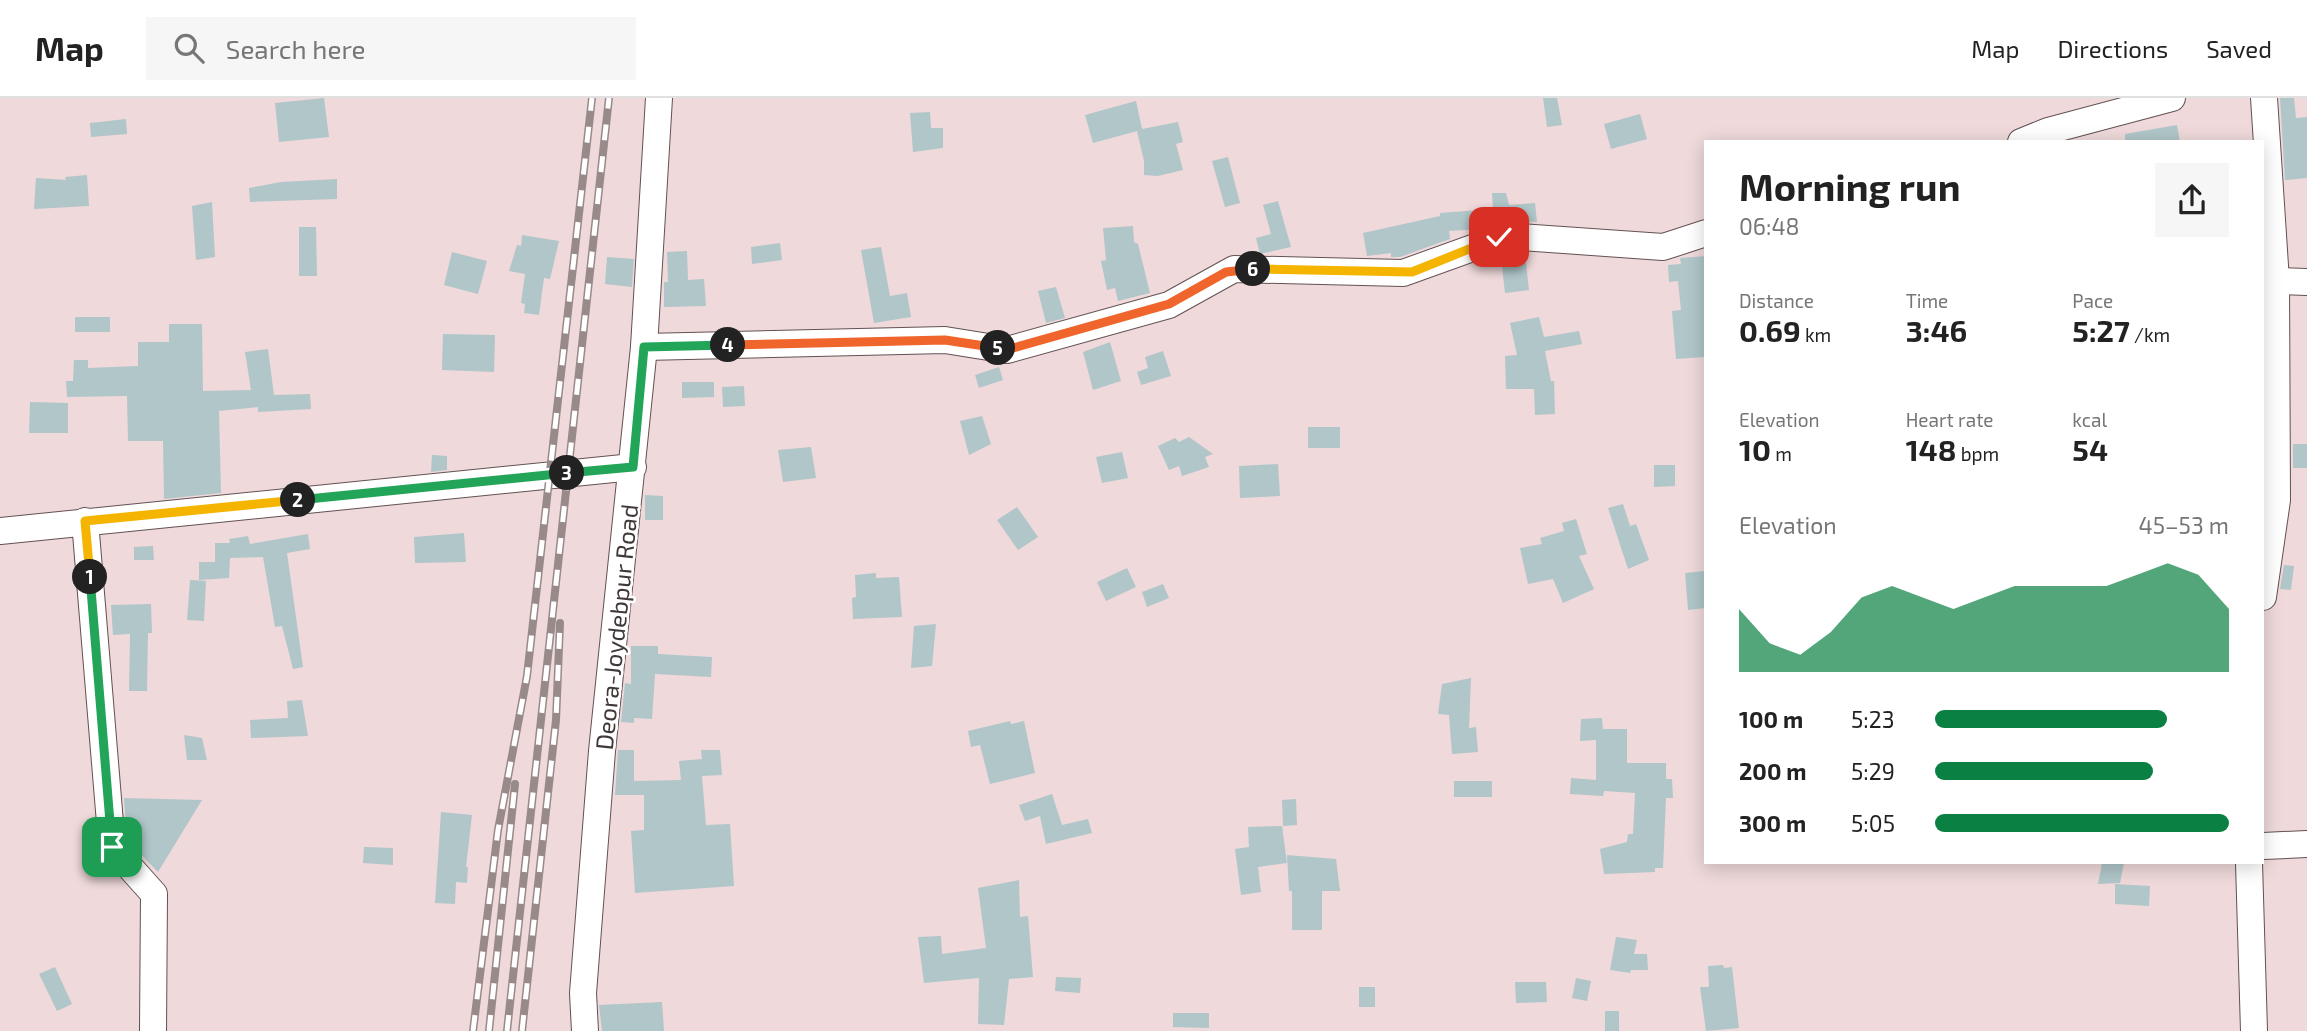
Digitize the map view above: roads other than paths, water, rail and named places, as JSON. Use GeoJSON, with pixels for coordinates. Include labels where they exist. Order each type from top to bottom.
{"type":"FeatureCollection","features":[{"type":"Feature","properties":{"kind":"street","name":"Deora-Joydebpur Road"},"geometry":{"type":"LineString","coordinates":[[585,1031],[583,993],[602,751],[644,347],[659,98]]}},
{"type":"Feature","properties":{"kind":"street"},"geometry":{"type":"LineString","coordinates":[[2026,140],[2048,131],[2172,98]]}},
{"type":"Feature","properties":{"kind":"street"},"geometry":{"type":"LineString","coordinates":[[2264,98],[2276,281],[2277,500],[2264,590]]}},
{"type":"Feature","properties":{"kind":"street"},"geometry":{"type":"LineString","coordinates":[[644,347],[945,340],[1007,349],[1169,304],[1234,269],[1403,273],[1506,236],[1663,247],[1704,234]]}},
{"type":"Feature","properties":{"kind":"street"},"geometry":{"type":"LineString","coordinates":[[2276,281],[2307,282]]}},
{"type":"Feature","properties":{"kind":"street"},"geometry":{"type":"LineString","coordinates":[[0,531],[633,467]]}},
{"type":"Feature","properties":{"kind":"street"},"geometry":{"type":"LineString","coordinates":[[85,521],[112,847],[154,894],[153,1031]]}},
{"type":"Feature","properties":{"kind":"street"},"geometry":{"type":"LineString","coordinates":[[2264,846],[2307,844]]}},
{"type":"Feature","properties":{"kind":"street"},"geometry":{"type":"LineString","coordinates":[[2249,864],[2254,1031]]}},
{"type":"Feature","properties":{"kind":"railway"},"geometry":{"type":"LineString","coordinates":[[473,1031],[498,830],[527,676],[592,98]]}},
{"type":"Feature","properties":{"kind":"railway"},"geometry":{"type":"LineString","coordinates":[[507,1031],[609,98]]}},
{"type":"Feature","properties":{"kind":"railway"},"geometry":{"type":"LineString","coordinates":[[522,1031],[556,720],[560,623]]}},
{"type":"Feature","properties":{"kind":"railway"},"geometry":{"type":"LineString","coordinates":[[489,1031],[515,784]]}}]}
